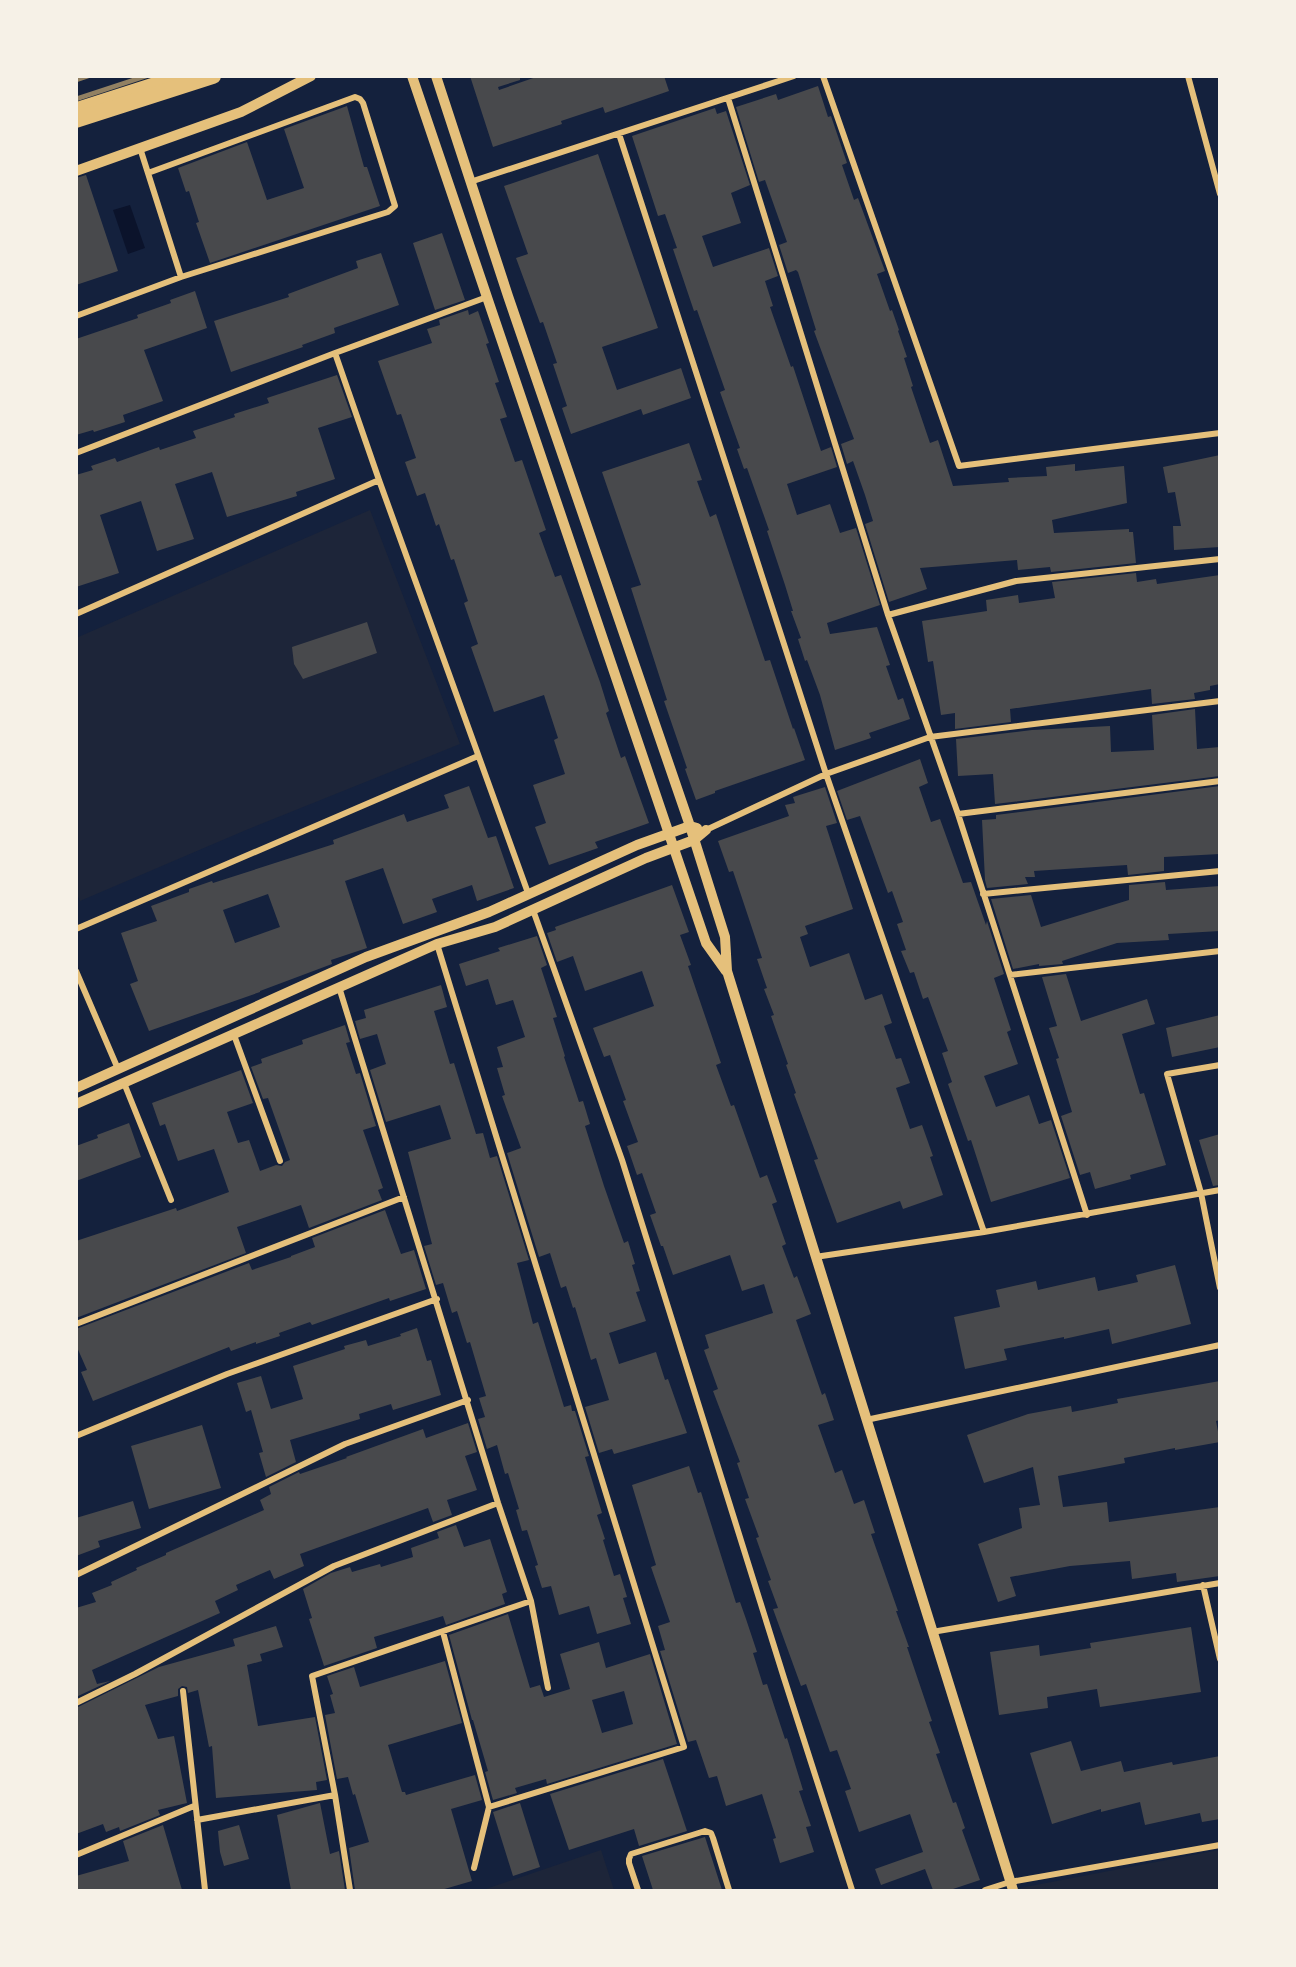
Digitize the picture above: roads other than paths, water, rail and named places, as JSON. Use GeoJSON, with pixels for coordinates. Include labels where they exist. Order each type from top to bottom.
{"type":"FeatureCollection","features":[{"type":"Feature","properties":{"kind":"highway"},"geometry":{"type":"LineString","coordinates":[[76,120],[213,76]]}},
{"type":"Feature","properties":{"kind":"main road"},"geometry":{"type":"LineString","coordinates":[[76,110],[182,76]]}},
{"type":"Feature","properties":{"kind":"street"},"geometry":{"type":"LineString","coordinates":[[76,171],[241,112],[311,76]]}},
{"type":"Feature","properties":{"kind":"street"},"geometry":{"type":"LineString","coordinates":[[412,76],[706,943],[726,971]]}},
{"type":"Feature","properties":{"kind":"street"},"geometry":{"type":"LineString","coordinates":[[436,76],[690,826],[725,937],[726,971],[1012,1886]]}},
{"type":"Feature","properties":{"kind":"street"},"geometry":{"type":"LineString","coordinates":[[470,182],[794,76]]}},
{"type":"Feature","properties":{"kind":"street"},"geometry":{"type":"LineString","coordinates":[[823,76],[959,466],[1220,433]]}},
{"type":"Feature","properties":{"kind":"street"},"geometry":{"type":"LineString","coordinates":[[1188,76],[1220,194]]}},
{"type":"Feature","properties":{"kind":"street"},"geometry":{"type":"LineString","coordinates":[[76,316],[160,284],[392,210],[395,206],[363,103],[355,97],[148,172]]}},
{"type":"Feature","properties":{"kind":"street"},"geometry":{"type":"LineString","coordinates":[[728,98],[888,615],[958,814],[1087,1215]]}},
{"type":"Feature","properties":{"kind":"street"},"geometry":{"type":"LineString","coordinates":[[619,134],[826,774],[984,1232]]}},
{"type":"Feature","properties":{"kind":"street"},"geometry":{"type":"LineString","coordinates":[[140,148],[181,277]]}},
{"type":"Feature","properties":{"kind":"street"},"geometry":{"type":"LineString","coordinates":[[76,453],[487,297]]}},
{"type":"Feature","properties":{"kind":"street"},"geometry":{"type":"LineString","coordinates":[[335,353],[528,893]]}},
{"type":"Feature","properties":{"kind":"street"},"geometry":{"type":"LineString","coordinates":[[76,614],[379,480]]}},
{"type":"Feature","properties":{"kind":"street"},"geometry":{"type":"LineString","coordinates":[[888,615],[1016,581],[1220,559]]}},
{"type":"Feature","properties":{"kind":"street"},"geometry":{"type":"LineString","coordinates":[[76,1104],[437,944],[495,927],[646,858],[694,840],[706,831],[826,774],[930,737],[1220,701]]}},
{"type":"Feature","properties":{"kind":"street"},"geometry":{"type":"LineString","coordinates":[[76,928],[478,756]]}},
{"type":"Feature","properties":{"kind":"street"},"geometry":{"type":"LineString","coordinates":[[958,814],[1220,781]]}},
{"type":"Feature","properties":{"kind":"street"},"geometry":{"type":"LineString","coordinates":[[76,1088],[366,957],[489,912],[637,845],[690,826],[706,831]]}},
{"type":"Feature","properties":{"kind":"street"},"geometry":{"type":"LineString","coordinates":[[983,894],[1220,871]]}},
{"type":"Feature","properties":{"kind":"street"},"geometry":{"type":"LineString","coordinates":[[533,910],[622,1160],[852,1890]]}},
{"type":"Feature","properties":{"kind":"street"},"geometry":{"type":"LineString","coordinates":[[437,944],[684,1747],[489,1807]]}},
{"type":"Feature","properties":{"kind":"street"},"geometry":{"type":"LineString","coordinates":[[1010,975],[1220,951]]}},
{"type":"Feature","properties":{"kind":"street"},"geometry":{"type":"LineString","coordinates":[[76,971],[118,1069]]}},
{"type":"Feature","properties":{"kind":"street"},"geometry":{"type":"LineString","coordinates":[[339,986],[498,1503],[531,1601],[548,1688]]}},
{"type":"Feature","properties":{"kind":"street"},"geometry":{"type":"LineString","coordinates":[[234,1035],[280,1161]]}},
{"type":"Feature","properties":{"kind":"street"},"geometry":{"type":"LineString","coordinates":[[1220,1065],[1167,1074],[1201,1194],[1220,1288]]}},
{"type":"Feature","properties":{"kind":"street"},"geometry":{"type":"LineString","coordinates":[[124,1083],[171,1200]]}},
{"type":"Feature","properties":{"kind":"street"},"geometry":{"type":"LineString","coordinates":[[815,1257],[1087,1215],[1220,1190]]}},
{"type":"Feature","properties":{"kind":"street"},"geometry":{"type":"LineString","coordinates":[[76,1324],[404,1197]]}},
{"type":"Feature","properties":{"kind":"street"},"geometry":{"type":"LineString","coordinates":[[76,1436],[228,1374],[437,1299]]}},
{"type":"Feature","properties":{"kind":"street"},"geometry":{"type":"LineString","coordinates":[[866,1420],[1220,1345]]}},
{"type":"Feature","properties":{"kind":"street"},"geometry":{"type":"LineString","coordinates":[[76,1575],[345,1444],[468,1400]]}},
{"type":"Feature","properties":{"kind":"street"},"geometry":{"type":"LineString","coordinates":[[76,1703],[135,1674],[334,1566],[498,1503]]}},
{"type":"Feature","properties":{"kind":"street"},"geometry":{"type":"LineString","coordinates":[[932,1632],[1220,1583]]}},
{"type":"Feature","properties":{"kind":"street"},"geometry":{"type":"LineString","coordinates":[[1203,1586],[1220,1659]]}},
{"type":"Feature","properties":{"kind":"street"},"geometry":{"type":"LineString","coordinates":[[350,1890],[335,1795],[312,1676],[531,1601]]}},
{"type":"Feature","properties":{"kind":"street"},"geometry":{"type":"LineString","coordinates":[[443,1632],[489,1807],[474,1868]]}},
{"type":"Feature","properties":{"kind":"street"},"geometry":{"type":"LineString","coordinates":[[183,1691],[205,1890]]}},
{"type":"Feature","properties":{"kind":"street"},"geometry":{"type":"LineString","coordinates":[[197,1820],[335,1795]]}},
{"type":"Feature","properties":{"kind":"street"},"geometry":{"type":"LineString","coordinates":[[76,1855],[194,1806]]}},
{"type":"Feature","properties":{"kind":"street"},"geometry":{"type":"LineString","coordinates":[[638,1890],[629,1863],[631,1854],[705,1831],[711,1833],[729,1890]]}},
{"type":"Feature","properties":{"kind":"street"},"geometry":{"type":"LineString","coordinates":[[986,1890],[1220,1845]]}},
{"type":"Feature","properties":{"kind":"railway"},"geometry":{"type":"LineString","coordinates":[[76,80],[88,76]]}},
{"type":"Feature","properties":{"kind":"railway"},"geometry":{"type":"LineString","coordinates":[[76,99],[146,76]]}}]}
